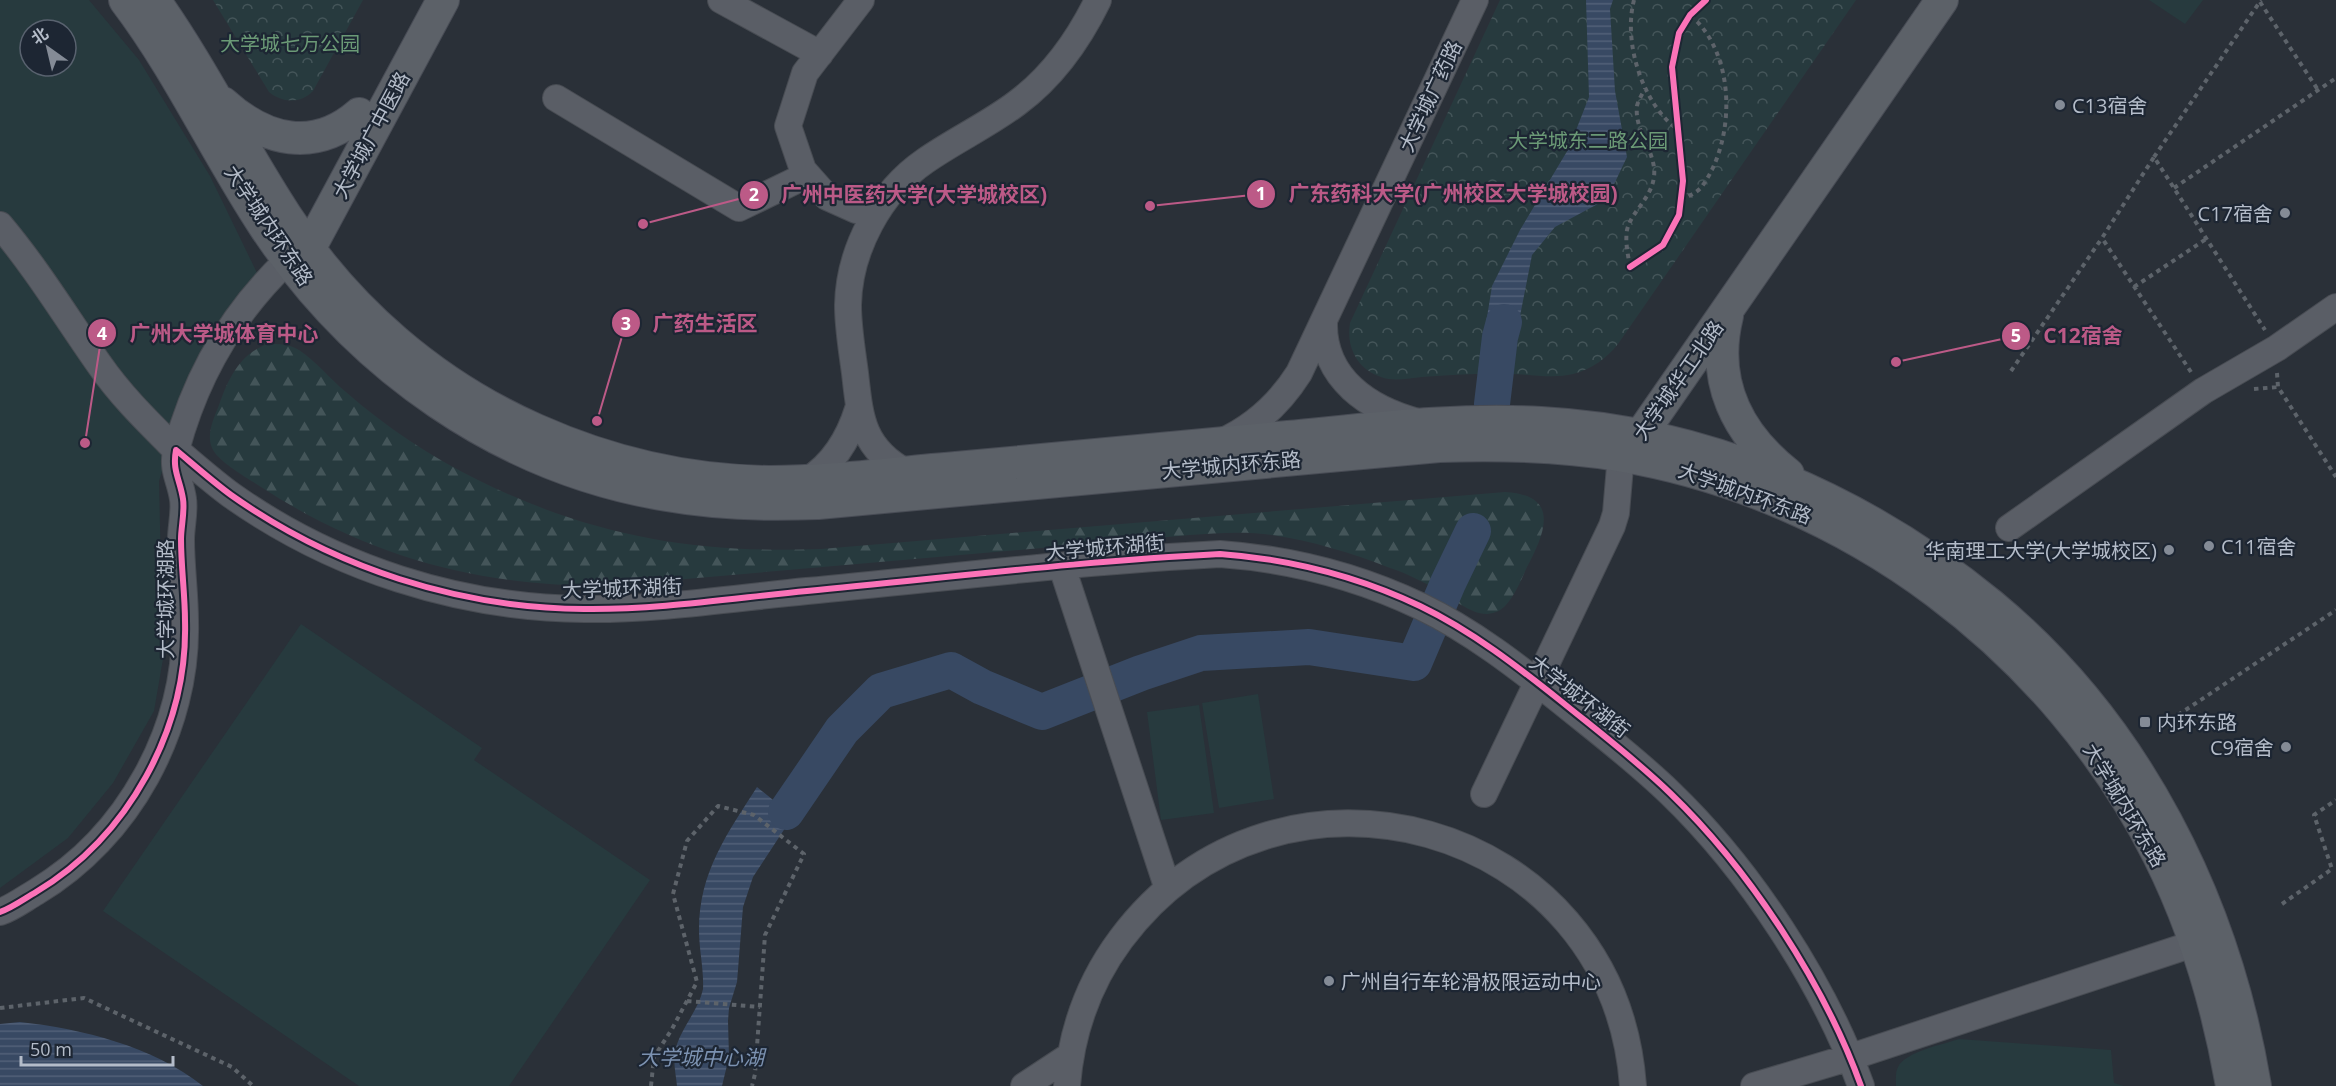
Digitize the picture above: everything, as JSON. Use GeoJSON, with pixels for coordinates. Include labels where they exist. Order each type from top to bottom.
{"type":"FeatureCollection","features":[{"type":"Feature","properties":{"kind":"main road","name":"大学城内环东路"},"geometry":{"type":"LineString","coordinates":[[125,0],[151,35],[260,217],[298,246],[392,340],[445,380],[476,400],[539,432],[581,448],[670,473],[772,482],[906,472],[1427,424],[1541,423],[1627,441],[1722,456],[1805,488],[1868,519],[1902,540],[1977,594],[2069,682],[2117,742],[2164,816],[2209,912],[2236,994],[2255,1086]]}},
{"type":"Feature","properties":{"kind":"main road","name":"大学城内环东路"},"geometry":{"type":"LineString","coordinates":[[154,0],[211,91],[298,246],[316,293],[376,356],[432,399],[464,420],[530,453],[621,485],[666,495],[771,505],[818,503],[1439,446],[1627,441],[1823,521],[1907,571],[1985,630],[2052,698],[2099,756],[2126,797],[2159,855],[2196,943],[2214,1000],[2232,1086]]}},
{"type":"Feature","properties":{"kind":"main road","name":"大学城广中医路"},"geometry":{"type":"LineString","coordinates":[[298,246],[359,114],[421,0]]}},
{"type":"Feature","properties":{"kind":"main road","name":"大学城广中医路"},"geometry":{"type":"LineString","coordinates":[[298,246],[443,0]]}},
{"type":"Feature","properties":{"kind":"main road","name":"大学城华工北路"},"geometry":{"type":"LineString","coordinates":[[1627,441],[1917,0]]}},
{"type":"Feature","properties":{"kind":"main road","name":"大学城华工北路"},"geometry":{"type":"LineString","coordinates":[[1627,441],[1730,307],[1942,0]]}},
{"type":"Feature","properties":{"kind":"main road"},"geometry":{"type":"LineString","coordinates":[[211,91],[226,106],[248,122],[273,134],[289,138],[321,136],[347,125],[359,114]]}},
{"type":"Feature","properties":{"kind":"main road"},"geometry":{"type":"LineString","coordinates":[[1730,307],[1721,350],[1722,372],[1727,394],[1747,433],[1764,452],[1805,488]]}},
{"type":"Feature","properties":{"kind":"street"},"geometry":{"type":"LineString","coordinates":[[721,0],[820,54]]}},
{"type":"Feature","properties":{"kind":"street"},"geometry":{"type":"LineString","coordinates":[[856,210],[828,198],[807,175],[803,170],[788,126],[806,73],[861,0]]}},
{"type":"Feature","properties":{"kind":"street"},"geometry":{"type":"LineString","coordinates":[[906,472],[889,462],[876,448],[865,430],[858,409],[848,304],[856,260],[874,216],[904,178],[922,163],[993,121],[1041,82],[1077,37],[1098,0]]}},
{"type":"Feature","properties":{"kind":"street","name":"大学城广药路"},"geometry":{"type":"LineString","coordinates":[[1218,444],[1246,428],[1280,400],[1299,373],[1475,0]]}},
{"type":"Feature","properties":{"kind":"street"},"geometry":{"type":"LineString","coordinates":[[556,98],[739,208],[807,175]]}},
{"type":"Feature","properties":{"kind":"street","name":"大学城环湖街"},"geometry":{"type":"LineString","coordinates":[[0,225],[44,281],[108,376],[175,458],[302,538],[358,564],[423,586],[511,604],[586,609],[655,605],[1202,555],[1262,557],[1301,564],[1420,606],[1457,625],[1538,683],[1636,761],[1709,833],[1769,911],[1824,1002],[1851,1057],[1861,1086]]}},
{"type":"Feature","properties":{"kind":"street","name":"大学城广中医路"},"geometry":{"type":"LineString","coordinates":[[175,458],[189,408],[210,358],[242,310],[298,246]]}},
{"type":"Feature","properties":{"kind":"street"},"geometry":{"type":"LineString","coordinates":[[2009,528],[2204,391],[2277,348],[2336,307]]}},
{"type":"Feature","properties":{"kind":"street"},"geometry":{"type":"LineString","coordinates":[[1324,323],[1323,335],[1331,362],[1340,378],[1353,391],[1380,409],[1427,424]]}},
{"type":"Feature","properties":{"kind":"street"},"geometry":{"type":"LineString","coordinates":[[808,480],[826,467],[833,458],[850,432],[858,409]]}},
{"type":"Feature","properties":{"kind":"street"},"geometry":{"type":"LineString","coordinates":[[1484,794],[1612,526],[1627,441]]}},
{"type":"Feature","properties":{"kind":"street","name":"大学城环湖路"},"geometry":{"type":"LineString","coordinates":[[0,912],[47,885],[82,859],[112,827],[139,789],[160,750],[173,710],[184,659],[186,622],[181,541],[184,501],[175,458]]}},
{"type":"Feature","properties":{"kind":"street"},"geometry":{"type":"LineString","coordinates":[[1062,567],[1168,889]]}},
{"type":"Feature","properties":{"kind":"street"},"geometry":{"type":"LineString","coordinates":[[1067,1086],[1071,1055],[1083,1009],[1104,965],[1136,921],[1168,889],[1201,866],[1233,848],[1267,835],[1309,826],[1345,823],[1388,825],[1423,832],[1463,846],[1496,862],[1526,883],[1557,912],[1597,965],[1615,1004],[1628,1050],[1633,1086]]}},
{"type":"Feature","properties":{"kind":"street"},"geometry":{"type":"LineString","coordinates":[[1755,1086],[1851,1057],[2196,943]]}},
{"type":"Feature","properties":{"kind":"street"},"geometry":{"type":"LineString","coordinates":[[1024,1086],[1071,1055]]}},
{"type":"Feature","properties":{"kind":"path"},"geometry":{"type":"LineString","coordinates":[[1634,0],[1634,49],[1645,89],[1665,120],[1677,132]]}},
{"type":"Feature","properties":{"kind":"path"},"geometry":{"type":"LineString","coordinates":[[2011,370],[2261,1],[2318,90]]}},
{"type":"Feature","properties":{"kind":"path"},"geometry":{"type":"LineString","coordinates":[[1680,204],[1702,187],[1712,169],[1719,152],[1728,107],[1720,58],[1712,40],[1692,13],[1684,24]]}},
{"type":"Feature","properties":{"kind":"path"},"geometry":{"type":"LineString","coordinates":[[2174,188],[2336,78]]}},
{"type":"Feature","properties":{"kind":"path"},"geometry":{"type":"LineString","coordinates":[[1637,262],[1630,267],[1627,250],[1628,229],[1649,192],[1654,176],[1652,159],[1639,125],[1637,105],[1645,89]]}},
{"type":"Feature","properties":{"kind":"path"},"geometry":{"type":"LineString","coordinates":[[1676,118],[1677,132]]}},
{"type":"Feature","properties":{"kind":"path"},"geometry":{"type":"LineString","coordinates":[[2154,157],[2277,348],[2278,387],[2336,477]]}},
{"type":"Feature","properties":{"kind":"path"},"geometry":{"type":"LineString","coordinates":[[1680,204],[1682,191]]}},
{"type":"Feature","properties":{"kind":"path"},"geometry":{"type":"LineString","coordinates":[[2102,238],[2204,391]]}},
{"type":"Feature","properties":{"kind":"path"},"geometry":{"type":"LineString","coordinates":[[2134,287],[2206,239]]}},
{"type":"Feature","properties":{"kind":"path"},"geometry":{"type":"LineString","coordinates":[[2246,389],[2278,387]]}},
{"type":"Feature","properties":{"kind":"path"},"geometry":{"type":"LineString","coordinates":[[2178,715],[2336,610]]}},
{"type":"Feature","properties":{"kind":"path"},"geometry":{"type":"LineString","coordinates":[[2336,800],[2314,814],[2332,868],[2336,873]]}},
{"type":"Feature","properties":{"kind":"path"},"geometry":{"type":"LineString","coordinates":[[651,1086],[654,1057],[697,982],[673,894],[687,841],[718,806],[754,815],[804,854],[765,935],[755,1074],[752,1086]]}},
{"type":"Feature","properties":{"kind":"path"},"geometry":{"type":"LineString","coordinates":[[2282,904],[2332,868]]}},
{"type":"Feature","properties":{"kind":"path"},"geometry":{"type":"LineString","coordinates":[[0,1008],[84,998],[232,1067],[253,1086]]}},
{"type":"Feature","properties":{"kind":"path"},"geometry":{"type":"LineString","coordinates":[[687,1001],[760,1007]]}},
{"type":"Feature","properties":{"kind":"green space"},"geometry":{"type":"Polygon","coordinates":[[[0,0],[89,0],[139,60],[210,176],[260,279],[183,405],[159,481],[163,659],[154,711],[113,783],[68,838],[0,888],[0,0]]]}},
{"type":"Feature","properties":{"kind":"green space","name":"大学城七万公园"},"geometry":{"type":"Polygon","coordinates":[[[213,0],[363,0],[313,91],[297,100],[285,100],[269,92],[213,0]]]}},
{"type":"Feature","properties":{"kind":"green space","name":"大学城东二路公园"},"geometry":{"type":"Polygon","coordinates":[[[1500,0],[1856,0],[1618,344],[1603,359],[1580,372],[1557,376],[1487,374],[1396,379],[1381,377],[1365,369],[1355,356],[1350,340],[1350,323],[1500,0]]]}},
{"type":"Feature","properties":{"kind":"green space"},"geometry":{"type":"Polygon","coordinates":[[[2149,0],[2203,0],[2185,24],[2149,0]]]}},
{"type":"Feature","properties":{"kind":"green space"},"geometry":{"type":"Polygon","coordinates":[[[268,344],[288,345],[299,350],[361,405],[393,429],[426,451],[478,480],[520,499],[603,528],[687,544],[775,550],[821,549],[1505,492],[1535,500],[1544,518],[1543,529],[1534,554],[1512,598],[1501,609],[1488,614],[1468,609],[1413,577],[1361,557],[1302,541],[1252,533],[1190,535],[605,586],[558,585],[512,580],[425,563],[342,532],[302,511],[220,459],[210,443],[210,432],[223,395],[236,368],[243,360],[258,348],[268,344]]]}},
{"type":"Feature","properties":{"kind":"green space"},"geometry":{"type":"Polygon","coordinates":[[[301,624],[482,748],[474,760],[650,880],[509,1086],[359,1086],[103,911],[301,624]]]}},
{"type":"Feature","properties":{"kind":"green space"},"geometry":{"type":"Polygon","coordinates":[[[1258,694],[1274,799],[1219,808],[1202,703],[1258,694]]]}},
{"type":"Feature","properties":{"kind":"green space"},"geometry":{"type":"Polygon","coordinates":[[[1199,705],[1214,813],[1161,820],[1147,712],[1199,705]]]}},
{"type":"Feature","properties":{"kind":"green space"},"geometry":{"type":"Polygon","coordinates":[[[1959,1039],[2111,1050],[2114,1083],[2124,1086],[1896,1086],[1898,1067],[1908,1057],[1925,1049],[1959,1039]]]}},
{"type":"Feature","properties":{"kind":"water"},"geometry":{"type":"Polygon","coordinates":[[[1586,0],[1613,0],[1610,9],[1615,91],[1627,157],[1607,199],[1555,227],[1532,255],[1510,367],[1478,373],[1492,286],[1520,230],[1569,148],[1589,97],[1586,0]]]}},
{"type":"Feature","properties":{"kind":"water","name":"大学城中心湖"},"geometry":{"type":"Polygon","coordinates":[[[757,787],[793,816],[753,877],[743,907],[737,982],[729,1008],[729,1057],[722,1086],[677,1086],[674,1060],[677,1044],[703,989],[699,930],[704,890],[709,872],[725,838],[757,787]]]}},
{"type":"Feature","properties":{"kind":"water"},"geometry":{"type":"Polygon","coordinates":[[[20,1022],[68,1029],[139,1050],[162,1060],[203,1086],[0,1086],[0,1024],[20,1022]]]}},
{"type":"Feature","properties":{"kind":"waterway"},"geometry":{"type":"LineString","coordinates":[[1492,404],[1504,322]]}},
{"type":"Feature","properties":{"kind":"waterway"},"geometry":{"type":"LineString","coordinates":[[786,812],[842,730],[881,691],[951,670],[982,687],[1042,712],[1141,673],[1201,653],[1309,647],[1414,663],[1473,531]]}},
{"type":"Feature","properties":{"kind":"cycle path"},"geometry":{"type":"LineString","coordinates":[[1630,267],[1663,245],[1679,215],[1683,181],[1672,67],[1679,33],[1690,15],[1706,0]]}},
{"type":"Feature","properties":{"kind":"cycle path"},"geometry":{"type":"LineString","coordinates":[[0,912],[14,906],[69,869],[99,842],[124,811],[146,776],[163,740],[176,701],[183,661],[185,621],[181,539],[183,504],[176,469],[176,450],[231,495],[271,521],[355,563],[445,592],[537,607],[612,609],[668,606],[1065,565],[1220,554],[1297,565],[1347,578],[1396,595],[1458,627],[1529,676],[1644,769],[1699,823],[1728,856],[1781,929],[1827,1007],[1861,1086]]}},
{"type":"Feature","properties":{"kind":"place","name":"C13宿舍"},"geometry":{"type":"Point","coordinates":[2060,105]}},
{"type":"Feature","properties":{"kind":"place","name":"广东药科大学(广州校区大学城校园)"},"geometry":{"type":"Point","coordinates":[1150,206]}},
{"type":"Feature","properties":{"kind":"place","name":"C17宿舍"},"geometry":{"type":"Point","coordinates":[2285,213]}},
{"type":"Feature","properties":{"kind":"place","name":"广州中医药大学(大学城校区)"},"geometry":{"type":"Point","coordinates":[643,224]}},
{"type":"Feature","properties":{"kind":"place","name":"C12宿舍"},"geometry":{"type":"Point","coordinates":[1896,362]}},
{"type":"Feature","properties":{"kind":"place","name":"广药生活区"},"geometry":{"type":"Point","coordinates":[597,421]}},
{"type":"Feature","properties":{"kind":"place","name":"广州大学城体育中心"},"geometry":{"type":"Point","coordinates":[85,443]}},
{"type":"Feature","properties":{"kind":"place","name":"C11宿舍"},"geometry":{"type":"Point","coordinates":[2209,546]}},
{"type":"Feature","properties":{"kind":"place","name":"华南理工大学(大学城校区)"},"geometry":{"type":"Point","coordinates":[2169,550]}},
{"type":"Feature","properties":{"kind":"place","name":"内环东路"},"geometry":{"type":"Point","coordinates":[2145,722]}},
{"type":"Feature","properties":{"kind":"place","name":"C9宿舍"},"geometry":{"type":"Point","coordinates":[2286,747]}},
{"type":"Feature","properties":{"kind":"place","name":"广州自行车轮滑极限运动中心"},"geometry":{"type":"Point","coordinates":[1329,981]}}]}
